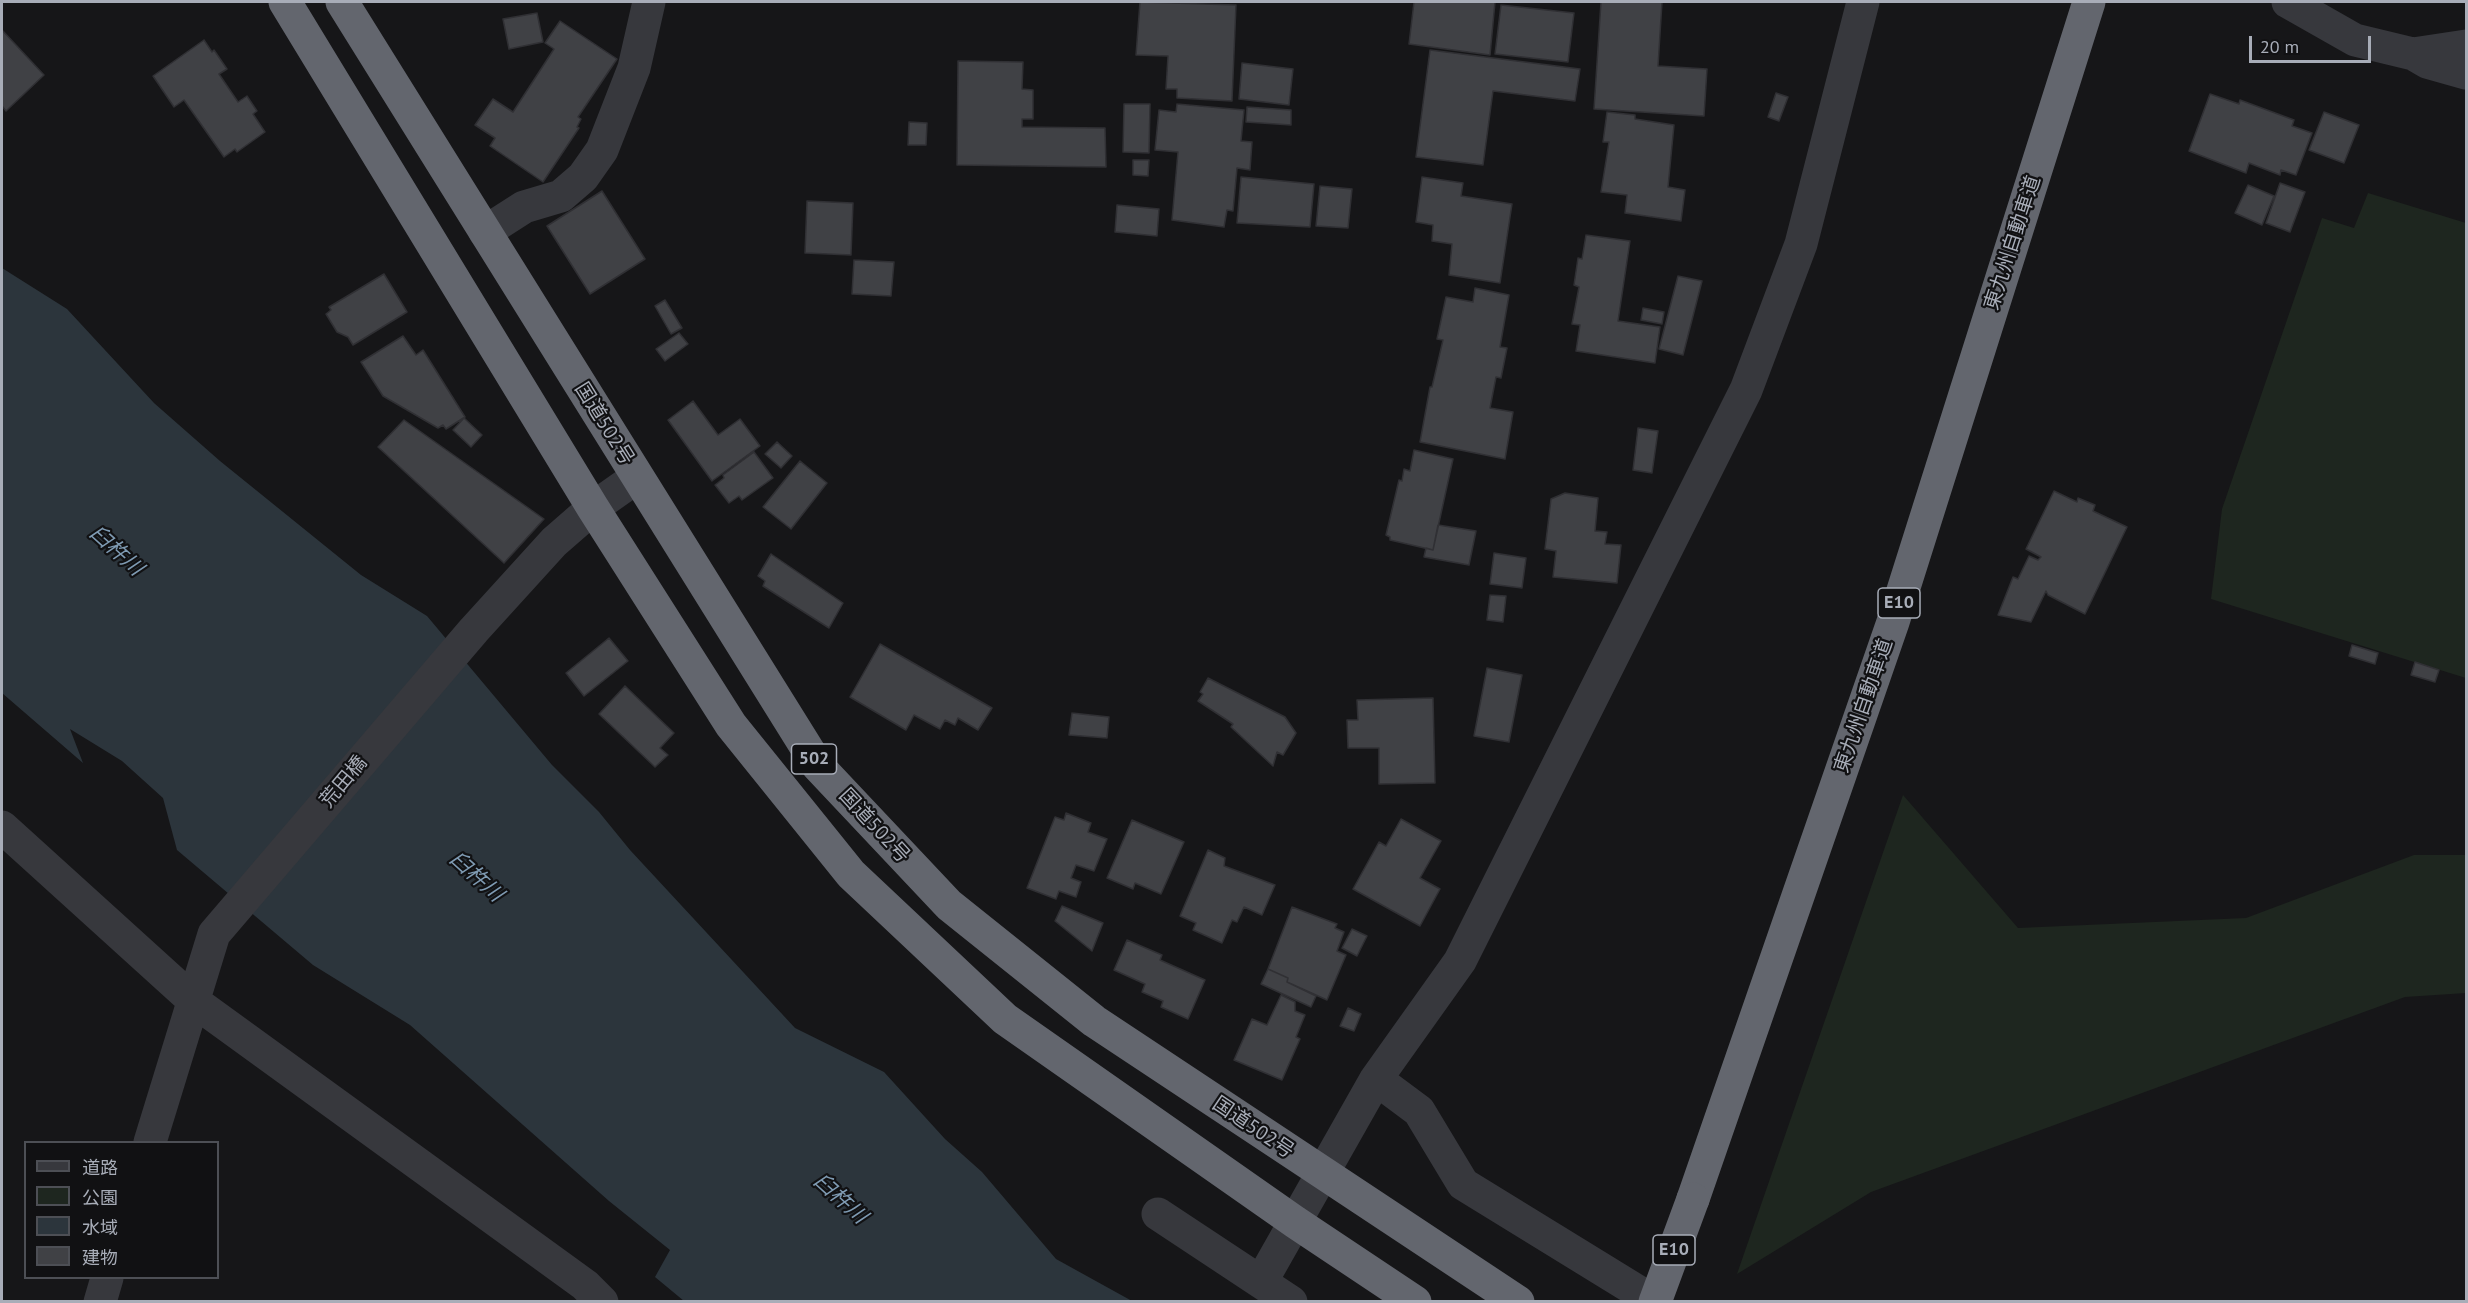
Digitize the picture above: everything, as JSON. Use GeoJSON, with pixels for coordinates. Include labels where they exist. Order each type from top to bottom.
{"type":"FeatureCollection","features":[{"type":"Feature","properties":{"kind":"highway","name":"502"},"geometry":{"type":"LineString","coordinates":[[285,2],[593,508],[731,725],[851,874],[1005,1019],[1295,1222],[1415,1302]]}},
{"type":"Feature","properties":{"kind":"highway","name":"国道502号"},"geometry":{"type":"LineString","coordinates":[[342,2],[818,766],[949,905],[1094,1021],[1518,1302]]}},
{"type":"Feature","properties":{"kind":"highway","name":"東九州自動車道"},"geometry":{"type":"LineString","coordinates":[[1655,1302],[1693,1199],[1893,622],[2087,2]]}},
{"type":"Feature","properties":{"kind":"street"},"geometry":{"type":"LineString","coordinates":[[485,232],[524,207],[561,196],[583,177],[602,150],[634,68],[649,2]]}},
{"type":"Feature","properties":{"kind":"street"},"geometry":{"type":"LineString","coordinates":[[1261,1282],[1376,1079],[1460,961],[1746,390],[1801,244],[1863,2]]}},
{"type":"Feature","properties":{"kind":"street"},"geometry":{"type":"LineString","coordinates":[[2288,2],[2355,40],[2413,54],[2427,62],[2466,73]]}},
{"type":"Feature","properties":{"kind":"street"},"geometry":{"type":"LineString","coordinates":[[2413,54],[2466,46]]}},
{"type":"Feature","properties":{"kind":"street","name":"荒田橋"},"geometry":{"type":"LineString","coordinates":[[195,1002],[214,934],[474,630],[554,542],[593,508],[637,477]]}},
{"type":"Feature","properties":{"kind":"street"},"geometry":{"type":"LineString","coordinates":[[2,827],[195,1002],[585,1285],[603,1302]]}},
{"type":"Feature","properties":{"kind":"street"},"geometry":{"type":"LineString","coordinates":[[151,1141],[195,1002]]}},
{"type":"Feature","properties":{"kind":"street"},"geometry":{"type":"LineString","coordinates":[[1376,1079],[1419,1111],[1463,1184],[1655,1302]]}},
{"type":"Feature","properties":{"kind":"street"},"geometry":{"type":"LineString","coordinates":[[1158,1214],[1291,1302]]}},
{"type":"Feature","properties":{"kind":"street"},"geometry":{"type":"LineString","coordinates":[[100,1302],[107,1279]]}},
{"type":"Feature","properties":{"kind":"green space"},"geometry":{"type":"Polygon","coordinates":[[[2368,193],[2466,223],[2466,678],[2211,599],[2222,509],[2322,218],[2354,228],[2368,193]]]}},
{"type":"Feature","properties":{"kind":"green space"},"geometry":{"type":"Polygon","coordinates":[[[1903,795],[2018,928],[2246,918],[2414,855],[2466,855],[2466,993],[2405,997],[1871,1192],[1737,1274],[1903,795]]]}},
{"type":"Feature","properties":{"kind":"water","name":"臼杵川"},"geometry":{"type":"Polygon","coordinates":[[[2,268],[67,309],[154,403],[220,461],[361,575],[427,616],[552,765],[599,812],[630,850],[795,1028],[884,1072],[945,1139],[982,1172],[1056,1259],[1132,1301],[684,1301],[655,1277],[670,1250],[609,1201],[410,1025],[313,965],[177,850],[163,798],[122,761],[70,729],[83,763],[2,693],[2,268]]]}},
{"type":"Feature","properties":{"kind":"building"},"geometry":{"type":"Polygon","coordinates":[[[1140,2],[1236,5],[1232,101],[1177,98],[1177,89],[1166,89],[1168,56],[1136,55],[1140,2]]]}},
{"type":"Feature","properties":{"kind":"building"},"geometry":{"type":"Polygon","coordinates":[[[1414,2],[1495,2],[1490,55],[1409,44],[1414,2]]]}},
{"type":"Feature","properties":{"kind":"building"},"geometry":{"type":"Polygon","coordinates":[[[1601,2],[1662,2],[1658,66],[1707,69],[1704,116],[1594,109],[1601,2]]]}},
{"type":"Feature","properties":{"kind":"building"},"geometry":{"type":"Polygon","coordinates":[[[1501,5],[1574,13],[1568,62],[1495,54],[1501,5]]]}},
{"type":"Feature","properties":{"kind":"building"},"geometry":{"type":"Polygon","coordinates":[[[537,13],[543,42],[509,49],[503,19],[537,13]]]}},
{"type":"Feature","properties":{"kind":"building"},"geometry":{"type":"Polygon","coordinates":[[[560,21],[617,59],[578,117],[581,119],[577,127],[579,128],[543,182],[490,146],[495,138],[475,125],[493,99],[513,112],[554,49],[545,43],[560,21]]]}},
{"type":"Feature","properties":{"kind":"building"},"geometry":{"type":"Polygon","coordinates":[[[2,30],[44,75],[6,111],[2,106],[2,30]]]}},
{"type":"Feature","properties":{"kind":"building"},"geometry":{"type":"Polygon","coordinates":[[[204,40],[227,69],[219,74],[238,102],[247,96],[257,111],[253,114],[265,132],[237,152],[235,149],[224,157],[184,100],[174,107],[153,76],[204,40]]]}},
{"type":"Feature","properties":{"kind":"building"},"geometry":{"type":"Polygon","coordinates":[[[1430,50],[1580,69],[1575,101],[1493,91],[1483,165],[1416,157],[1430,50]]]}},
{"type":"Feature","properties":{"kind":"building"},"geometry":{"type":"Polygon","coordinates":[[[958,61],[1023,62],[1022,89],[1033,90],[1033,119],[1022,119],[1022,127],[1105,128],[1106,167],[957,165],[958,61]]]}},
{"type":"Feature","properties":{"kind":"building"},"geometry":{"type":"Polygon","coordinates":[[[1242,63],[1293,69],[1289,105],[1239,99],[1242,63]]]}},
{"type":"Feature","properties":{"kind":"building"},"geometry":{"type":"Polygon","coordinates":[[[1776,93],[1788,97],[1779,121],[1768,117],[1776,93]]]}},
{"type":"Feature","properties":{"kind":"building"},"geometry":{"type":"Polygon","coordinates":[[[2210,94],[2239,104],[2240,100],[2294,120],[2292,126],[2312,133],[2296,175],[2281,170],[2280,175],[2249,163],[2246,173],[2189,151],[2210,94]]]}},
{"type":"Feature","properties":{"kind":"building"},"geometry":{"type":"Polygon","coordinates":[[[1124,104],[1150,104],[1149,153],[1123,152],[1124,104]]]}},
{"type":"Feature","properties":{"kind":"building"},"geometry":{"type":"Polygon","coordinates":[[[1177,104],[1244,110],[1241,141],[1252,142],[1250,170],[1237,168],[1233,211],[1227,210],[1224,227],[1172,220],[1178,152],[1155,150],[1159,110],[1176,112],[1177,104]]]}},
{"type":"Feature","properties":{"kind":"building"},"geometry":{"type":"Polygon","coordinates":[[[1247,107],[1291,110],[1291,125],[1246,122],[1247,107]]]}},
{"type":"Feature","properties":{"kind":"building"},"geometry":{"type":"Polygon","coordinates":[[[1607,112],[1635,115],[1635,119],[1674,125],[1668,187],[1685,190],[1681,221],[1625,213],[1627,195],[1601,192],[1609,142],[1603,142],[1607,112]]]}},
{"type":"Feature","properties":{"kind":"building"},"geometry":{"type":"Polygon","coordinates":[[[2324,112],[2359,125],[2344,163],[2309,150],[2324,112]]]}},
{"type":"Feature","properties":{"kind":"building"},"geometry":{"type":"Polygon","coordinates":[[[909,122],[927,123],[926,145],[908,145],[909,122]]]}},
{"type":"Feature","properties":{"kind":"building"},"geometry":{"type":"Polygon","coordinates":[[[1133,160],[1149,160],[1148,176],[1133,175],[1133,160]]]}},
{"type":"Feature","properties":{"kind":"building"},"geometry":{"type":"Polygon","coordinates":[[[1241,177],[1314,184],[1310,227],[1237,223],[1241,177]]]}},
{"type":"Feature","properties":{"kind":"building"},"geometry":{"type":"Polygon","coordinates":[[[1422,177],[1463,183],[1461,196],[1512,204],[1500,283],[1449,275],[1452,244],[1432,241],[1433,225],[1416,222],[1422,177]]]}},
{"type":"Feature","properties":{"kind":"building"},"geometry":{"type":"Polygon","coordinates":[[[2280,183],[2305,192],[2290,232],[2266,223],[2280,183]]]}},
{"type":"Feature","properties":{"kind":"building"},"geometry":{"type":"Polygon","coordinates":[[[2248,185],[2274,196],[2262,225],[2235,213],[2248,185]]]}},
{"type":"Feature","properties":{"kind":"building"},"geometry":{"type":"Polygon","coordinates":[[[1320,186],[1352,189],[1348,228],[1316,226],[1320,186]]]}},
{"type":"Feature","properties":{"kind":"building"},"geometry":{"type":"Polygon","coordinates":[[[602,191],[645,259],[590,294],[547,226],[602,191]]]}},
{"type":"Feature","properties":{"kind":"building"},"geometry":{"type":"Polygon","coordinates":[[[807,201],[853,203],[851,255],[805,253],[807,201]]]}},
{"type":"Feature","properties":{"kind":"building"},"geometry":{"type":"Polygon","coordinates":[[[1117,205],[1159,209],[1157,236],[1115,232],[1117,205]]]}},
{"type":"Feature","properties":{"kind":"building"},"geometry":{"type":"Polygon","coordinates":[[[1586,235],[1630,241],[1618,321],[1660,327],[1655,363],[1576,351],[1580,325],[1572,324],[1579,287],[1574,285],[1578,258],[1582,259],[1586,235]]]}},
{"type":"Feature","properties":{"kind":"building"},"geometry":{"type":"Polygon","coordinates":[[[854,260],[894,262],[891,296],[852,294],[854,260]]]}},
{"type":"Feature","properties":{"kind":"building"},"geometry":{"type":"Polygon","coordinates":[[[384,274],[407,312],[353,345],[348,337],[337,332],[326,314],[331,310],[329,307],[384,274]]]}},
{"type":"Feature","properties":{"kind":"building"},"geometry":{"type":"Polygon","coordinates":[[[1678,276],[1702,281],[1683,355],[1659,349],[1678,276]]]}},
{"type":"Feature","properties":{"kind":"building"},"geometry":{"type":"Polygon","coordinates":[[[1475,288],[1509,295],[1500,347],[1507,348],[1501,378],[1496,377],[1490,408],[1513,412],[1505,459],[1420,442],[1430,387],[1432,387],[1443,340],[1437,339],[1446,297],[1473,302],[1475,288]]]}},
{"type":"Feature","properties":{"kind":"building"},"geometry":{"type":"Polygon","coordinates":[[[665,300],[682,328],[671,334],[655,306],[665,300]]]}},
{"type":"Feature","properties":{"kind":"building"},"geometry":{"type":"Polygon","coordinates":[[[1643,308],[1664,312],[1662,324],[1641,320],[1643,308]]]}},
{"type":"Feature","properties":{"kind":"building"},"geometry":{"type":"Polygon","coordinates":[[[679,333],[688,344],[665,361],[656,349],[679,333]]]}},
{"type":"Feature","properties":{"kind":"building"},"geometry":{"type":"Polygon","coordinates":[[[403,336],[416,355],[423,350],[465,417],[446,429],[443,425],[438,428],[383,396],[361,362],[403,336]]]}},
{"type":"Feature","properties":{"kind":"building"},"geometry":{"type":"Polygon","coordinates":[[[693,401],[718,435],[740,419],[760,446],[712,481],[668,420],[693,401]]]}},
{"type":"Feature","properties":{"kind":"building"},"geometry":{"type":"Polygon","coordinates":[[[464,418],[482,435],[471,447],[453,430],[464,418]]]}},
{"type":"Feature","properties":{"kind":"building"},"geometry":{"type":"Polygon","coordinates":[[[404,420],[544,519],[504,563],[378,447],[404,420]]]}},
{"type":"Feature","properties":{"kind":"building"},"geometry":{"type":"Polygon","coordinates":[[[1638,428],[1658,431],[1652,473],[1633,470],[1638,428]]]}},
{"type":"Feature","properties":{"kind":"building"},"geometry":{"type":"Polygon","coordinates":[[[777,442],[792,456],[781,468],[765,454],[777,442]]]}},
{"type":"Feature","properties":{"kind":"building"},"geometry":{"type":"Polygon","coordinates":[[[1414,450],[1453,459],[1433,550],[1390,540],[1390,537],[1386,535],[1399,480],[1402,481],[1404,469],[1410,471],[1414,450]]]}},
{"type":"Feature","properties":{"kind":"building"},"geometry":{"type":"Polygon","coordinates":[[[754,452],[773,478],[742,500],[739,496],[729,503],[715,485],[724,478],[723,475],[754,452]]]}},
{"type":"Feature","properties":{"kind":"building"},"geometry":{"type":"Polygon","coordinates":[[[800,461],[827,483],[791,529],[763,507],[800,461]]]}},
{"type":"Feature","properties":{"kind":"building"},"geometry":{"type":"Polygon","coordinates":[[[2054,491],[2077,502],[2078,498],[2095,505],[2093,511],[2127,527],[2085,614],[2048,595],[2046,591],[2031,622],[1998,615],[2013,577],[2018,579],[2029,556],[2038,560],[2041,557],[2026,549],[2054,491]]]}},
{"type":"Feature","properties":{"kind":"building"},"geometry":{"type":"Polygon","coordinates":[[[1565,493],[1598,498],[1595,531],[1607,532],[1605,544],[1621,545],[1617,583],[1553,577],[1556,551],[1545,549],[1551,499],[1565,493]]]}},
{"type":"Feature","properties":{"kind":"building"},"geometry":{"type":"Polygon","coordinates":[[[1438,525],[1476,531],[1469,565],[1424,557],[1426,548],[1433,550],[1438,525]]]}},
{"type":"Feature","properties":{"kind":"building"},"geometry":{"type":"Polygon","coordinates":[[[1494,553],[1526,558],[1522,588],[1490,584],[1494,553]]]}},
{"type":"Feature","properties":{"kind":"building"},"geometry":{"type":"Polygon","coordinates":[[[771,554],[843,603],[829,628],[763,586],[765,581],[758,576],[771,554]]]}},
{"type":"Feature","properties":{"kind":"building"},"geometry":{"type":"Polygon","coordinates":[[[1490,595],[1506,596],[1503,622],[1487,620],[1490,595]]]}},
{"type":"Feature","properties":{"kind":"building"},"geometry":{"type":"Polygon","coordinates":[[[609,638],[628,661],[584,696],[566,673],[609,638]]]}},
{"type":"Feature","properties":{"kind":"building"},"geometry":{"type":"Polygon","coordinates":[[[880,644],[992,708],[978,730],[958,718],[955,725],[945,720],[940,729],[914,715],[906,730],[850,697],[880,644]]]}},
{"type":"Feature","properties":{"kind":"building"},"geometry":{"type":"Polygon","coordinates":[[[2352,645],[2378,653],[2375,664],[2349,656],[2352,645]]]}},
{"type":"Feature","properties":{"kind":"building"},"geometry":{"type":"Polygon","coordinates":[[[2415,662],[2439,670],[2435,682],[2411,675],[2415,662]]]}},
{"type":"Feature","properties":{"kind":"building"},"geometry":{"type":"Polygon","coordinates":[[[1487,668],[1522,675],[1509,742],[1474,736],[1487,668]]]}},
{"type":"Feature","properties":{"kind":"building"},"geometry":{"type":"Polygon","coordinates":[[[1208,678],[1285,717],[1296,733],[1283,755],[1277,752],[1273,766],[1231,727],[1233,724],[1198,701],[1208,678]]]}},
{"type":"Feature","properties":{"kind":"building"},"geometry":{"type":"Polygon","coordinates":[[[625,686],[674,733],[660,748],[668,755],[655,767],[599,714],[625,686]]]}},
{"type":"Feature","properties":{"kind":"building"},"geometry":{"type":"Polygon","coordinates":[[[1433,698],[1435,783],[1379,784],[1379,748],[1348,748],[1347,720],[1358,720],[1357,700],[1433,698]]]}},
{"type":"Feature","properties":{"kind":"building"},"geometry":{"type":"Polygon","coordinates":[[[1072,713],[1109,717],[1107,738],[1069,735],[1072,713]]]}},
{"type":"Feature","properties":{"kind":"building"},"geometry":{"type":"Polygon","coordinates":[[[1066,813],[1091,823],[1088,832],[1107,839],[1094,871],[1076,865],[1071,878],[1081,882],[1076,897],[1059,891],[1056,899],[1027,888],[1055,817],[1064,820],[1066,813]]]}},
{"type":"Feature","properties":{"kind":"building"},"geometry":{"type":"Polygon","coordinates":[[[1401,819],[1441,841],[1420,878],[1440,889],[1420,926],[1353,889],[1379,842],[1386,846],[1401,819]]]}},
{"type":"Feature","properties":{"kind":"building"},"geometry":{"type":"Polygon","coordinates":[[[1132,820],[1184,842],[1161,894],[1135,883],[1133,889],[1107,878],[1132,820]]]}},
{"type":"Feature","properties":{"kind":"building"},"geometry":{"type":"Polygon","coordinates":[[[1208,850],[1225,858],[1224,866],[1275,885],[1262,915],[1244,907],[1237,922],[1232,920],[1222,943],[1193,930],[1196,923],[1180,916],[1208,850]]]}},
{"type":"Feature","properties":{"kind":"building"},"geometry":{"type":"Polygon","coordinates":[[[1062,906],[1103,923],[1092,951],[1055,921],[1062,906]]]}},
{"type":"Feature","properties":{"kind":"building"},"geometry":{"type":"Polygon","coordinates":[[[1292,907],[1337,924],[1335,928],[1344,932],[1337,951],[1346,955],[1327,1000],[1287,982],[1288,978],[1268,969],[1292,907]]]}},
{"type":"Feature","properties":{"kind":"building"},"geometry":{"type":"Polygon","coordinates":[[[1352,929],[1367,936],[1357,956],[1342,948],[1352,929]]]}},
{"type":"Feature","properties":{"kind":"building"},"geometry":{"type":"Polygon","coordinates":[[[1127,940],[1162,955],[1160,960],[1205,980],[1188,1019],[1161,1007],[1163,1001],[1142,992],[1145,984],[1114,970],[1127,940]]]}},
{"type":"Feature","properties":{"kind":"building"},"geometry":{"type":"Polygon","coordinates":[[[1268,969],[1288,978],[1287,982],[1316,996],[1311,1007],[1261,984],[1268,969]]]}},
{"type":"Feature","properties":{"kind":"building"},"geometry":{"type":"Polygon","coordinates":[[[1281,995],[1295,1002],[1295,1011],[1305,1015],[1296,1037],[1300,1039],[1282,1080],[1234,1060],[1252,1019],[1267,1025],[1281,995]]]}},
{"type":"Feature","properties":{"kind":"building"},"geometry":{"type":"Polygon","coordinates":[[[1348,1008],[1361,1014],[1354,1031],[1340,1026],[1348,1008]]]}}]}
